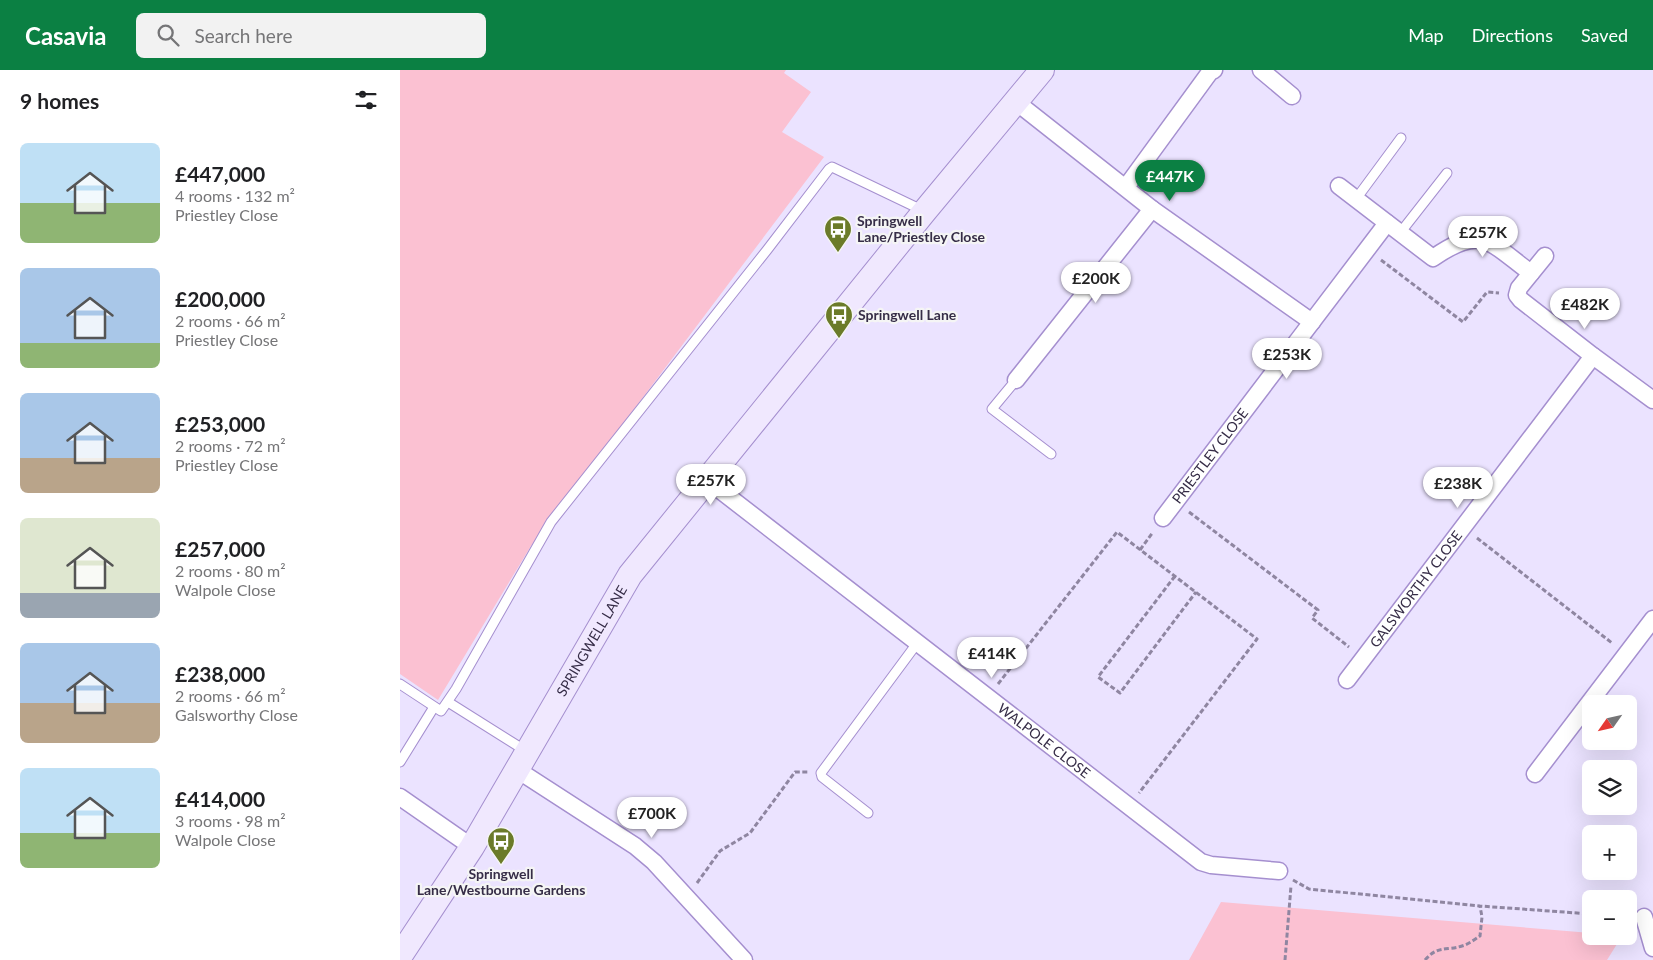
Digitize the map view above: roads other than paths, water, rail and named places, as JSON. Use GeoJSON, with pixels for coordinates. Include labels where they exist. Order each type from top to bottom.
{"type":"FeatureCollection","features":[{"type":"Feature","properties":{"kind":"street","name":"SPRINGWELL LANE"},"geometry":{"type":"LineString","coordinates":[[400,956],[472,847],[630,576],[924,212],[1042,70]]}},
{"type":"Feature","properties":{"kind":"street"},"geometry":{"type":"LineString","coordinates":[[1126,187],[1210,72],[1214,70]]}},
{"type":"Feature","properties":{"kind":"street"},"geometry":{"type":"LineString","coordinates":[[1261,70],[1292,96]]}},
{"type":"Feature","properties":{"kind":"street"},"geometry":{"type":"LineString","coordinates":[[1015,101],[1152,209],[1312,322]]}},
{"type":"Feature","properties":{"kind":"street"},"geometry":{"type":"LineString","coordinates":[[1339,186],[1432,258],[1451,246],[1468,240],[1481,239],[1498,248],[1531,274]]}},
{"type":"Feature","properties":{"kind":"street"},"geometry":{"type":"LineString","coordinates":[[1016,380],[1152,209]]}},
{"type":"Feature","properties":{"kind":"street","name":"PRIESTLEY CLOSE"},"geometry":{"type":"LineString","coordinates":[[1163,518],[1387,223]]}},
{"type":"Feature","properties":{"kind":"street"},"geometry":{"type":"LineString","coordinates":[[1545,256],[1519,288],[1517,295],[1593,356],[1653,400]]}},
{"type":"Feature","properties":{"kind":"street","name":"GALSWORTHY CLOSE"},"geometry":{"type":"LineString","coordinates":[[1347,680],[1593,356]]}},
{"type":"Feature","properties":{"kind":"street","name":"WALPOLE CLOSE"},"geometry":{"type":"LineString","coordinates":[[707,480],[1201,862],[1211,865],[1279,872]]}},
{"type":"Feature","properties":{"kind":"street"},"geometry":{"type":"LineString","coordinates":[[1535,774],[1653,619]]}},
{"type":"Feature","properties":{"kind":"street"},"geometry":{"type":"LineString","coordinates":[[521,760],[654,862],[744,960]]}},
{"type":"Feature","properties":{"kind":"street"},"geometry":{"type":"LineString","coordinates":[[400,798],[472,847]]}},
{"type":"Feature","properties":{"kind":"street"},"geometry":{"type":"LineString","coordinates":[[1644,917],[1653,948]]}},
{"type":"Feature","properties":{"kind":"lane"},"geometry":{"type":"LineString","coordinates":[[1356,199],[1401,138]]}},
{"type":"Feature","properties":{"kind":"lane"},"geometry":{"type":"LineString","coordinates":[[400,684],[441,711],[448,702],[551,522],[761,258],[828,169],[832,167],[924,212]]}},
{"type":"Feature","properties":{"kind":"lane"},"geometry":{"type":"LineString","coordinates":[[1400,234],[1448,173]]}},
{"type":"Feature","properties":{"kind":"lane"},"geometry":{"type":"LineString","coordinates":[[1016,380],[992,409],[1051,454]]}},
{"type":"Feature","properties":{"kind":"lane"},"geometry":{"type":"LineString","coordinates":[[868,814],[822,777],[822,773],[918,642]]}},
{"type":"Feature","properties":{"kind":"lane"},"geometry":{"type":"LineString","coordinates":[[448,702],[521,760]]}},
{"type":"Feature","properties":{"kind":"lane"},"geometry":{"type":"LineString","coordinates":[[400,762],[434,707]]}},
{"type":"Feature","properties":{"kind":"place","name":"Springwell Lane/Priestley Close"},"geometry":{"type":"Point","coordinates":[838,253]}},
{"type":"Feature","properties":{"kind":"place","name":"Springwell Lane"},"geometry":{"type":"Point","coordinates":[839,339]}},
{"type":"Feature","properties":{"kind":"place","name":"Springwell Lane/Westbourne Gardens"},"geometry":{"type":"Point","coordinates":[501,865]}}]}
